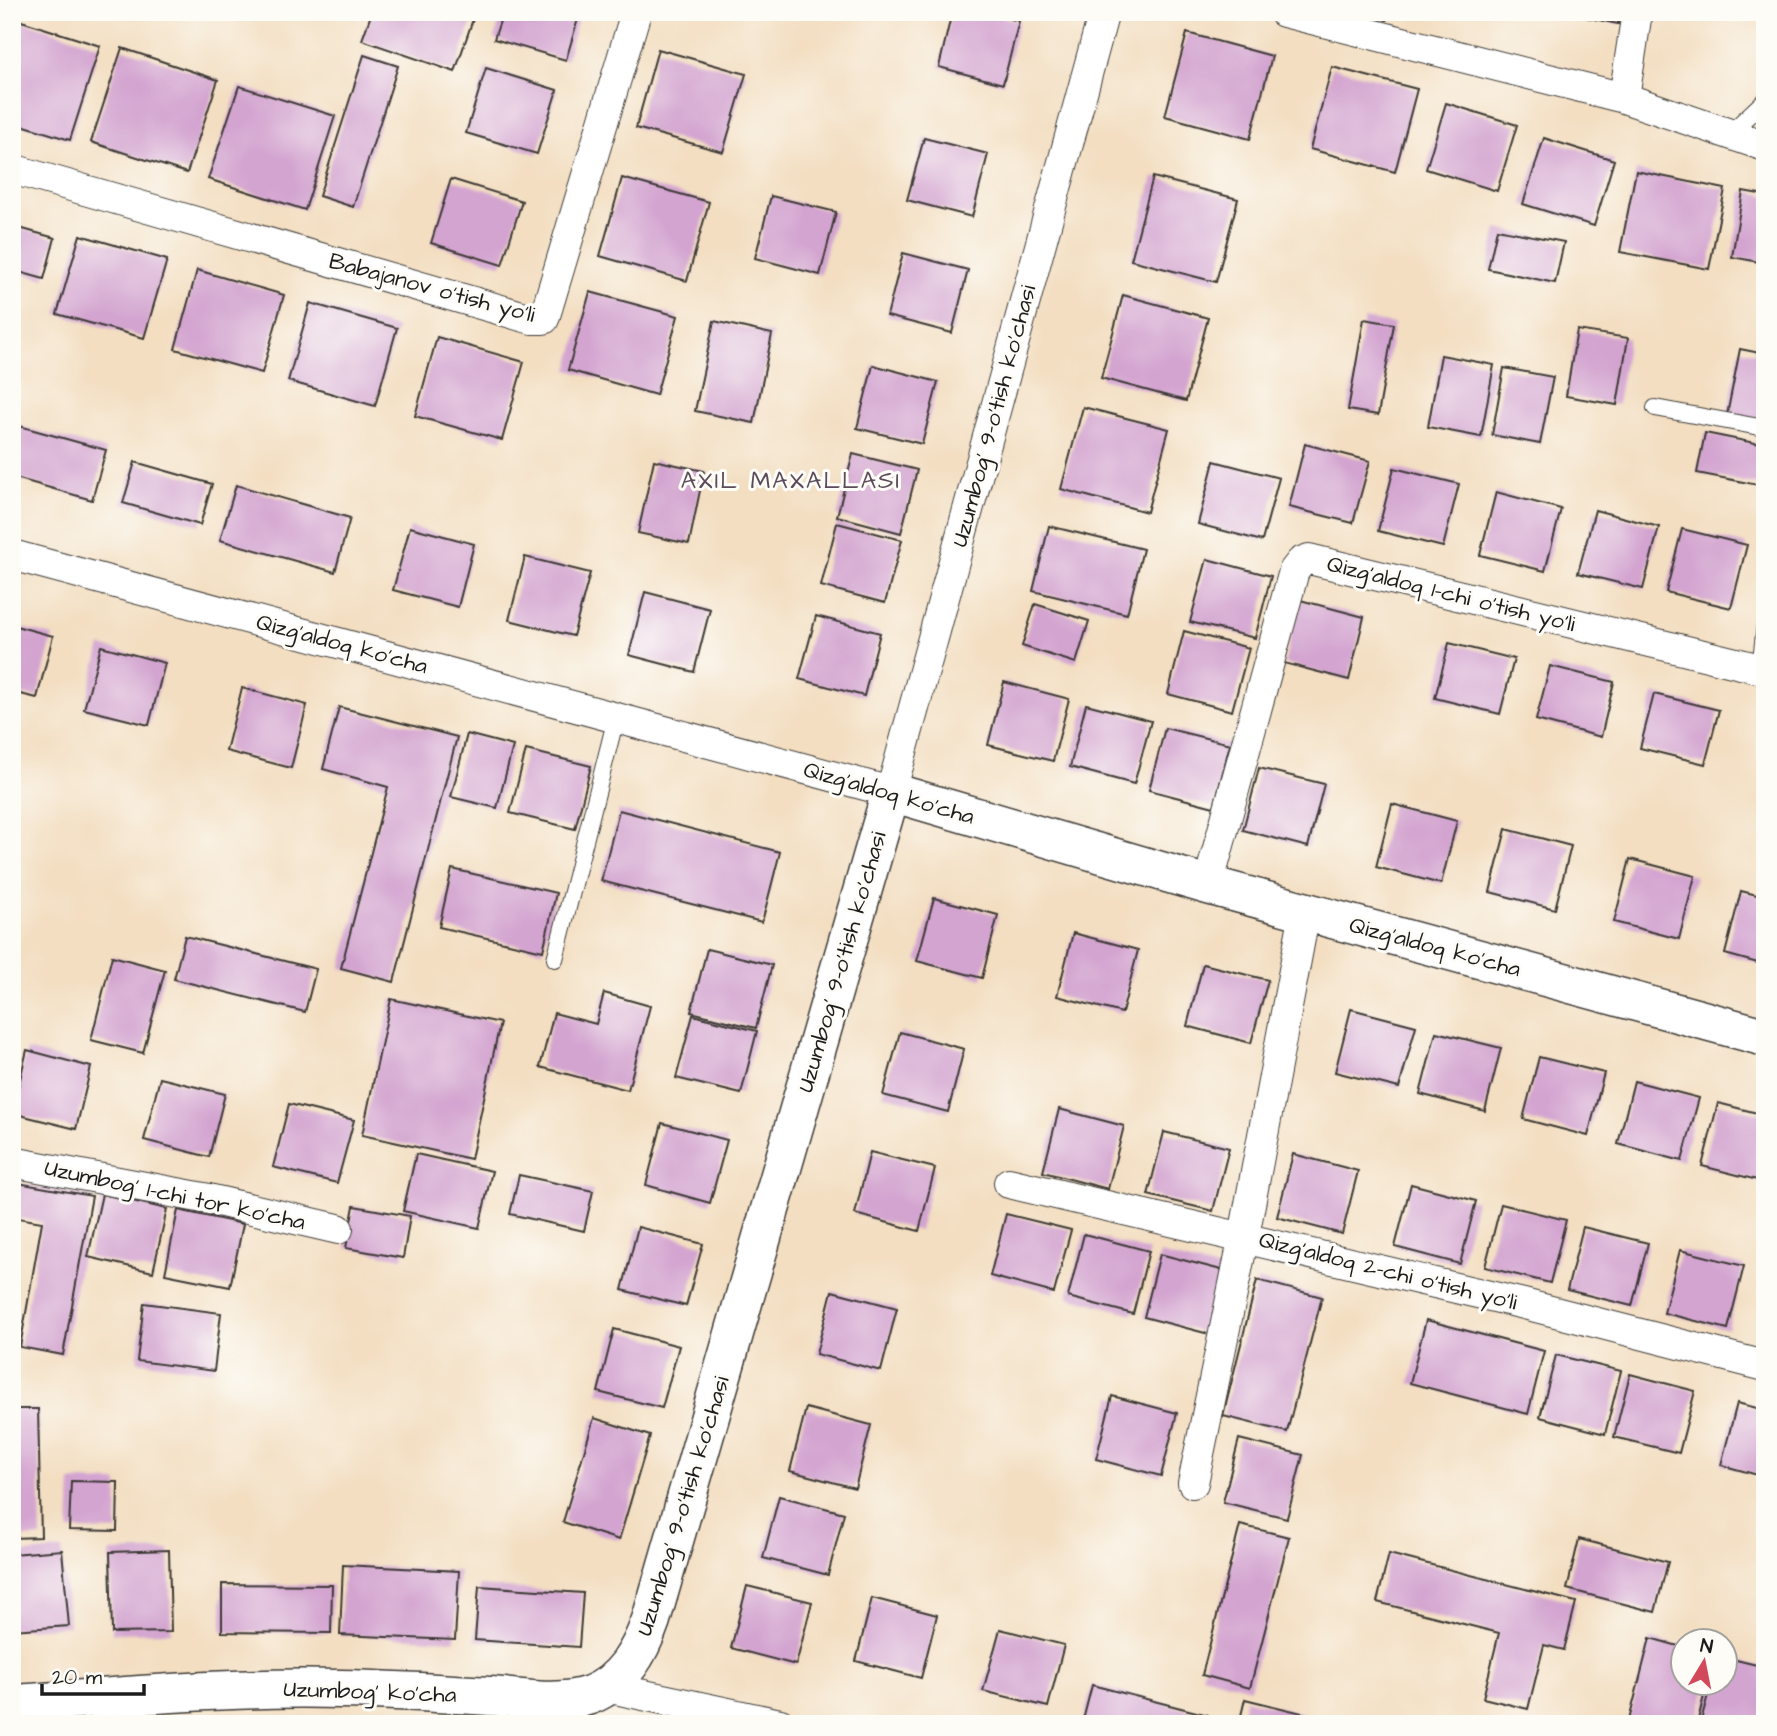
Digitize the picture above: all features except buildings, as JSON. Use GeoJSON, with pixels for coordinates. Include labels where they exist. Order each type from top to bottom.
{"type":"FeatureCollection","features":[{"type":"Feature","properties":{"kind":"street","name":"Babajanov o'tish yo'li"},"geometry":{"type":"LineString","coordinates":[[12,169],[532,319],[544,319],[636,12]]}},
{"type":"Feature","properties":{"kind":"street","name":"Uzumbog' 9-o'tish ko'chasi"},"geometry":{"type":"LineString","coordinates":[[559,1701],[590,1694],[606,1687],[630,1665],[652,1620],[891,792],[1104,12]]}},
{"type":"Feature","properties":{"kind":"street"},"geometry":{"type":"LineString","coordinates":[[1284,12],[1624,98],[1765,146]]}},
{"type":"Feature","properties":{"kind":"street"},"geometry":{"type":"LineString","coordinates":[[1624,98],[1637,12]]}},
{"type":"Feature","properties":{"kind":"street","name":"Qizg'aldoq ko'cha"},"geometry":{"type":"LineString","coordinates":[[12,555],[891,792],[1208,886],[1765,1037]]}},
{"type":"Feature","properties":{"kind":"street","name":"Qizg'aldoq 1-chi o'tish yo'li"},"geometry":{"type":"LineString","coordinates":[[1208,886],[1294,571],[1301,562],[1309,559],[1763,670]]}},
{"type":"Feature","properties":{"kind":"street"},"geometry":{"type":"LineString","coordinates":[[1193,1483],[1244,1236],[1305,912]]}},
{"type":"Feature","properties":{"kind":"street","name":"Uzumbog' 1-chi tor ko'cha"},"geometry":{"type":"LineString","coordinates":[[12,1162],[209,1199],[338,1229]]}},
{"type":"Feature","properties":{"kind":"street","name":"Qizg'aldoq 2-chi o'tish yo'li"},"geometry":{"type":"LineString","coordinates":[[1009,1183],[1244,1236],[1765,1366]]}},
{"type":"Feature","properties":{"kind":"street"},"geometry":{"type":"LineString","coordinates":[[606,1687],[780,1724]]}},
{"type":"Feature","properties":{"kind":"street","name":"Uzumbog' ko'cha"},"geometry":{"type":"LineString","coordinates":[[12,1704],[268,1688],[414,1692],[559,1701]]}},
{"type":"Feature","properties":{"kind":"lane"},"geometry":{"type":"LineString","coordinates":[[1730,133],[1765,100]]}},
{"type":"Feature","properties":{"kind":"lane"},"geometry":{"type":"LineString","coordinates":[[1655,408],[1765,428]]}},
{"type":"Feature","properties":{"kind":"lane"},"geometry":{"type":"LineString","coordinates":[[1763,670],[1765,625]]}},
{"type":"Feature","properties":{"kind":"lane"},"geometry":{"type":"LineString","coordinates":[[555,959],[616,718]]}},
{"type":"Feature","properties":{"kind":"district","name":"AXIL MAXALLASI"},"geometry":{"type":"Point","coordinates":[791,481]}}]}
